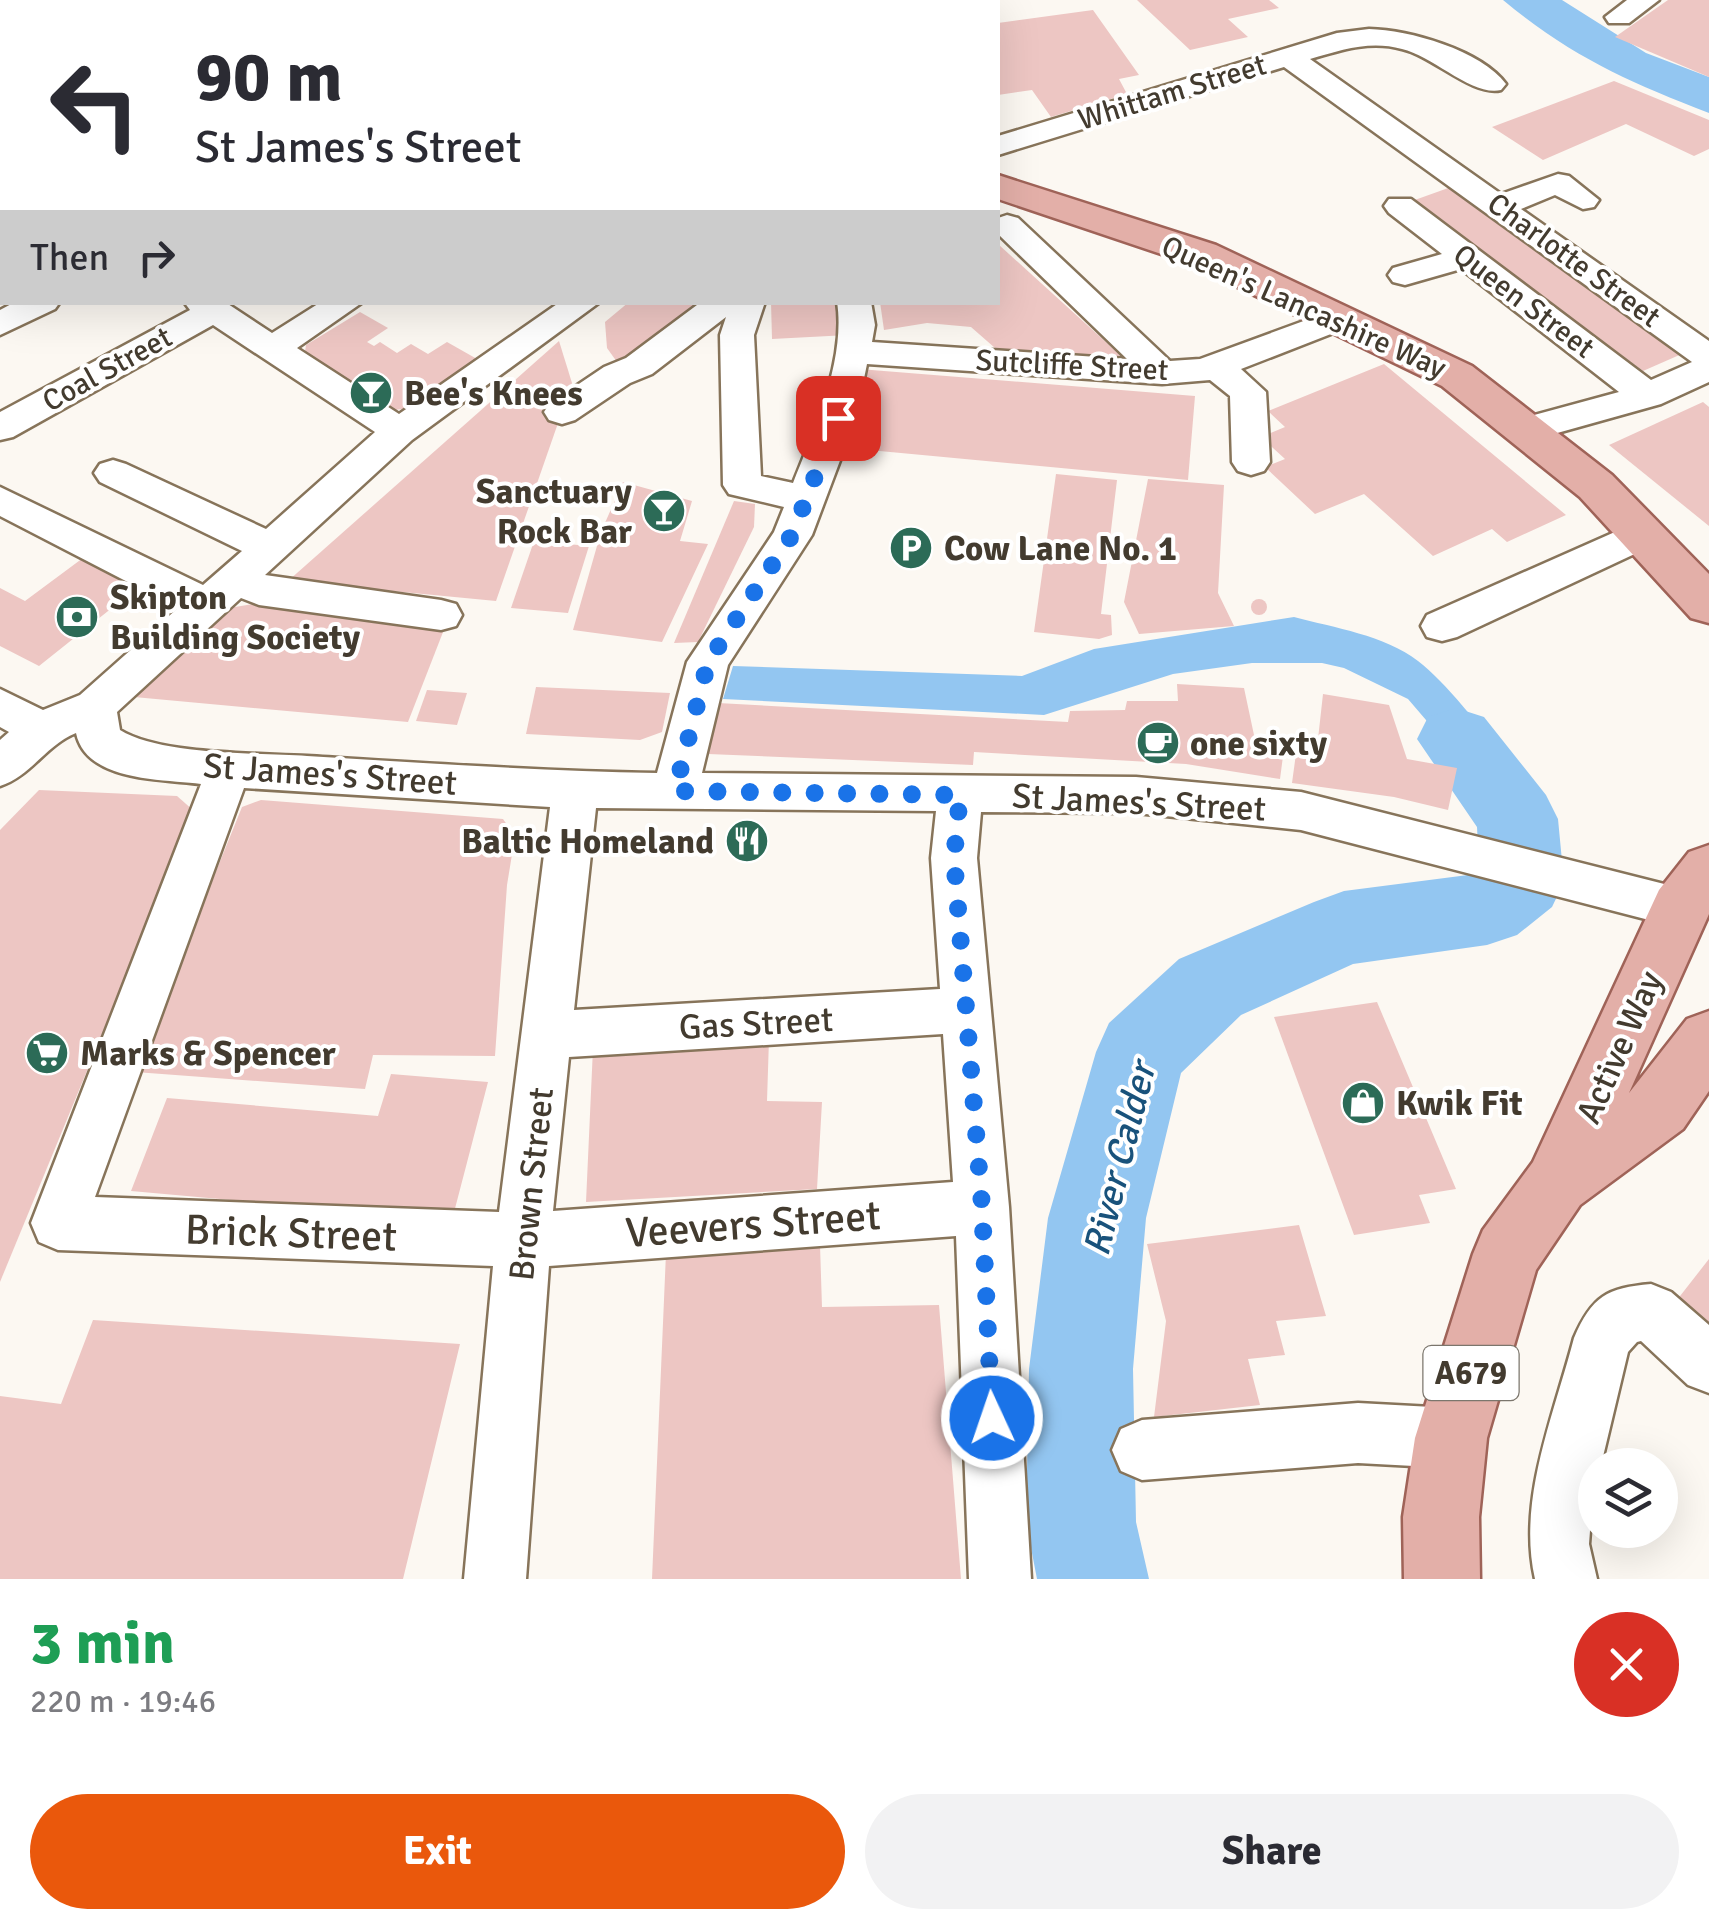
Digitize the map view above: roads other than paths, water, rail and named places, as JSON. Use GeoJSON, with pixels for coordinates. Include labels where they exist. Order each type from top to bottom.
{"type":"FeatureCollection","features":[{"type":"Feature","properties":{"kind":"main road","name":"Queen's Lancashire Way"},"geometry":{"type":"LineString","coordinates":[[1002,206],[1202,254],[1457,376],[1596,486],[1709,604]]}},
{"type":"Feature","properties":{"kind":"main road","name":"Active Way"},"geometry":{"type":"LineString","coordinates":[[1442,1579],[1442,1517],[1451,1438],[1507,1254],[1556,1184],[1699,899]]}},
{"type":"Feature","properties":{"kind":"main road","name":"Active Way"},"geometry":{"type":"LineString","coordinates":[[1556,1184],[1660,1108],[1709,1040]]}},
{"type":"Feature","properties":{"kind":"street"},"geometry":{"type":"LineString","coordinates":[[1619,17],[1645,0]]}},
{"type":"Feature","properties":{"kind":"street","name":"Whittam Street"},"geometry":{"type":"LineString","coordinates":[[1000,145],[1288,56],[1374,35],[1420,42],[1492,84]]}},
{"type":"Feature","properties":{"kind":"street","name":"Charlotte Street"},"geometry":{"type":"LineString","coordinates":[[1288,56],[1709,358]]}},
{"type":"Feature","properties":{"kind":"street"},"geometry":{"type":"LineString","coordinates":[[1500,206],[1558,183],[1583,200]]}},
{"type":"Feature","properties":{"kind":"street"},"geometry":{"type":"LineString","coordinates":[[1002,206],[1162,373]]}},
{"type":"Feature","properties":{"kind":"street","name":"Queen Street"},"geometry":{"type":"LineString","coordinates":[[1400,206],[1648,396]]}},
{"type":"Feature","properties":{"kind":"street"},"geometry":{"type":"LineString","coordinates":[[1405,275],[1466,257]]}},
{"type":"Feature","properties":{"kind":"street"},"geometry":{"type":"LineString","coordinates":[[0,324],[37,305]]}},
{"type":"Feature","properties":{"kind":"street"},"geometry":{"type":"LineString","coordinates":[[274,348],[341,305]]}},
{"type":"Feature","properties":{"kind":"street"},"geometry":{"type":"LineString","coordinates":[[0,768],[40,729],[95,707],[399,431],[578,305]]}},
{"type":"Feature","properties":{"kind":"street"},"geometry":{"type":"LineString","coordinates":[[562,412],[617,375],[638,366],[720,305]]}},
{"type":"Feature","properties":{"kind":"street"},"geometry":{"type":"LineString","coordinates":[[747,305],[737,334],[742,485],[806,499]]}},
{"type":"Feature","properties":{"kind":"street"},"geometry":{"type":"LineString","coordinates":[[675,791],[708,662],[792,535],[838,418],[858,325],[855,305]]}},
{"type":"Feature","properties":{"kind":"street"},"geometry":{"type":"LineString","coordinates":[[207,307],[399,431]]}},
{"type":"Feature","properties":{"kind":"street","name":"Coal Street"},"geometry":{"type":"LineString","coordinates":[[0,428],[207,307]]}},
{"type":"Feature","properties":{"kind":"street","name":"Sutcliffe Street"},"geometry":{"type":"LineString","coordinates":[[852,352],[1162,373],[1215,366],[1342,318]]}},
{"type":"Feature","properties":{"kind":"street"},"geometry":{"type":"LineString","coordinates":[[1215,366],[1248,392],[1251,462]]}},
{"type":"Feature","properties":{"kind":"street"},"geometry":{"type":"LineString","coordinates":[[1525,430],[1648,396],[1709,368]]}},
{"type":"Feature","properties":{"kind":"street"},"geometry":{"type":"LineString","coordinates":[[113,472],[269,547]]}},
{"type":"Feature","properties":{"kind":"street"},"geometry":{"type":"LineString","coordinates":[[0,500],[220,591],[258,590],[441,615]]}},
{"type":"Feature","properties":{"kind":"street"},"geometry":{"type":"LineString","coordinates":[[1442,626],[1642,534]]}},
{"type":"Feature","properties":{"kind":"street"},"geometry":{"type":"LineString","coordinates":[[0,706],[40,729]]}},
{"type":"Feature","properties":{"kind":"street","name":"St James's Street"},"geometry":{"type":"LineString","coordinates":[[95,707],[100,739],[129,758],[229,769],[575,790],[1136,795],[1301,811],[1565,878],[1699,899]]}},
{"type":"Feature","properties":{"kind":"street","name":"Brick Street"},"geometry":{"type":"LineString","coordinates":[[229,769],[58,1223],[524,1240]]}},
{"type":"Feature","properties":{"kind":"street","name":"Brown Street"},"geometry":{"type":"LineString","coordinates":[[496,1579],[524,1240],[575,790]]}},
{"type":"Feature","properties":{"kind":"street"},"geometry":{"type":"LineString","coordinates":[[960,795],[954,858],[982,1206],[1000,1579]]}},
{"type":"Feature","properties":{"kind":"street","name":"Gas Street"},"geometry":{"type":"LineString","coordinates":[[546,1035],[966,1010]]}},
{"type":"Feature","properties":{"kind":"street","name":"Veevers Street"},"geometry":{"type":"LineString","coordinates":[[524,1240],[982,1206]]}},
{"type":"Feature","properties":{"kind":"street"},"geometry":{"type":"LineString","coordinates":[[1566,1579],[1558,1544],[1562,1502],[1603,1338],[1622,1316],[1651,1312],[1709,1364]]}},
{"type":"Feature","properties":{"kind":"street"},"geometry":{"type":"LineString","coordinates":[[1142,1450],[1358,1434],[1451,1438]]}},
{"type":"Feature","properties":{"kind":"water"},"geometry":{"type":"Polygon","coordinates":[[[1503,0],[1562,0],[1646,53],[1709,77],[1709,113],[1601,66],[1503,0]]]}},
{"type":"Feature","properties":{"kind":"water"},"geometry":{"type":"Polygon","coordinates":[[[1294,617],[1375,639],[1418,661],[1474,720],[1557,839],[1499,823],[1438,734],[1408,699],[1344,668],[1322,663],[1252,663],[1173,674],[1044,715],[723,699],[733,666],[1022,676],[1094,649],[1294,617]]]}},
{"type":"Feature","properties":{"kind":"waterway","name":"River Calder"},"geometry":{"type":"LineString","coordinates":[[1093,1579],[1081,1522],[1081,1369],[1097,1218],[1141,1052],[1210,987],[1344,928],[1487,909],[1522,882],[1517,819],[1456,739]]}},
{"type":"Feature","properties":{"kind":"place","name":"Bee's Knees"},"geometry":{"type":"Point","coordinates":[371,393]}},
{"type":"Feature","properties":{"kind":"place","name":"Sanctuary Rock Bar"},"geometry":{"type":"Point","coordinates":[664,511]}},
{"type":"Feature","properties":{"kind":"place","name":"Cow Lane No. 1"},"geometry":{"type":"Point","coordinates":[911,548]}},
{"type":"Feature","properties":{"kind":"place","name":"Skipton Building Society"},"geometry":{"type":"Point","coordinates":[77,617]}},
{"type":"Feature","properties":{"kind":"place","name":"one sixty"},"geometry":{"type":"Point","coordinates":[1158,743]}},
{"type":"Feature","properties":{"kind":"place","name":"Baltic Homeland"},"geometry":{"type":"Point","coordinates":[747,841]}},
{"type":"Feature","properties":{"kind":"place","name":"Marks & Spencer"},"geometry":{"type":"Point","coordinates":[47,1053]}},
{"type":"Feature","properties":{"kind":"place","name":"Kwik Fit"},"geometry":{"type":"Point","coordinates":[1363,1103]}}]}
